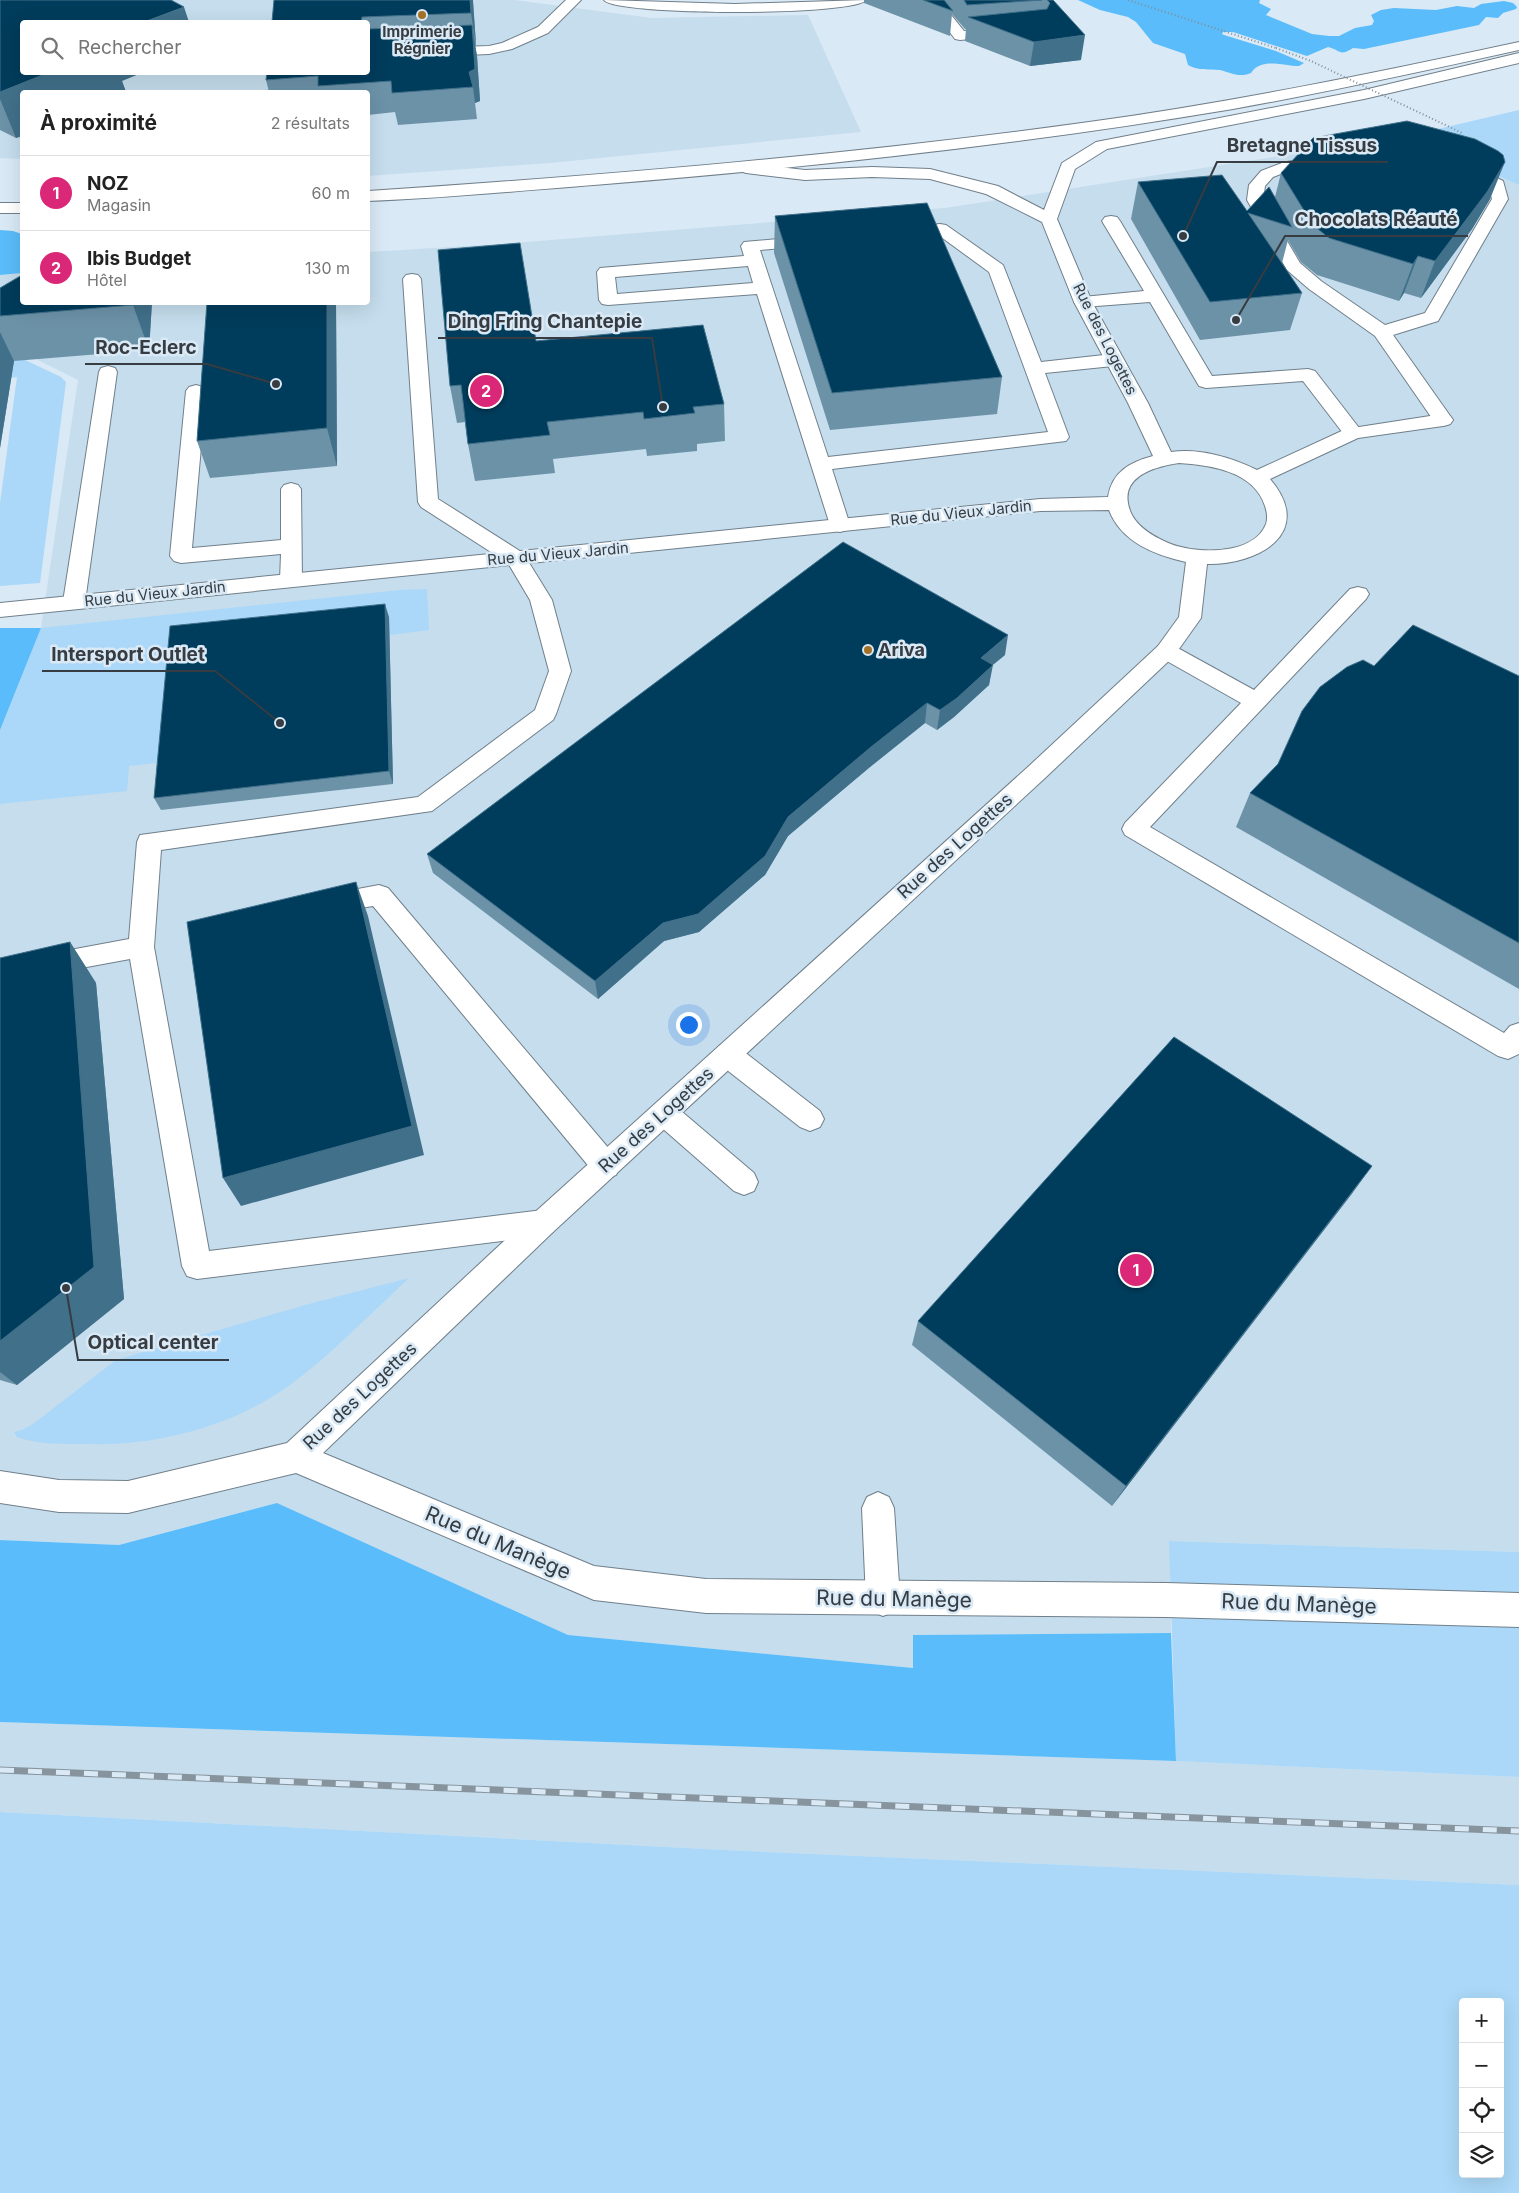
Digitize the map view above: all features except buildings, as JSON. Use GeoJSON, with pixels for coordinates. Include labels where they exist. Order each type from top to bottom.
{"type":"FeatureCollection","features":[{"type":"Feature","properties":{"kind":"street"},"geometry":{"type":"LineString","coordinates":[[370,55],[489,50],[507,46],[543,30],[574,0]]}},
{"type":"Feature","properties":{"kind":"street"},"geometry":{"type":"LineString","coordinates":[[611,0],[704,8],[762,9],[859,0]]}},
{"type":"Feature","properties":{"kind":"street"},"geometry":{"type":"LineString","coordinates":[[932,0],[960,36],[1018,30]]}},
{"type":"Feature","properties":{"kind":"street"},"geometry":{"type":"LineString","coordinates":[[370,196],[525,186],[746,168],[903,150],[1105,123],[1379,77],[1519,46]]}},
{"type":"Feature","properties":{"kind":"street"},"geometry":{"type":"LineString","coordinates":[[746,168],[805,175],[872,172],[930,174],[992,190],[1049,219],[1068,166],[1102,144],[1458,74],[1519,58]]}},
{"type":"Feature","properties":{"kind":"street"},"geometry":{"type":"LineString","coordinates":[[1255,478],[1353,433],[1443,420],[1382,332],[1315,285],[1293,266],[1255,200],[1257,185],[1267,174],[1282,168],[1338,157]]}},
{"type":"Feature","properties":{"kind":"street"},"geometry":{"type":"LineString","coordinates":[[1382,332],[1432,317],[1500,199],[1497,185],[1445,160]]}},
{"type":"Feature","properties":{"kind":"street"},"geometry":{"type":"LineString","coordinates":[[0,208],[20,208]]}},
{"type":"Feature","properties":{"kind":"street","name":"Rue des Logettes"},"geometry":{"type":"LineString","coordinates":[[1049,219],[1083,302],[1138,403],[1164,459]]}},
{"type":"Feature","properties":{"kind":"street"},"geometry":{"type":"LineString","coordinates":[[1111,220],[1206,382],[1308,375],[1353,433]]}},
{"type":"Feature","properties":{"kind":"street"},"geometry":{"type":"LineString","coordinates":[[820,464],[1059,437],[996,268],[940,229],[883,234]]}},
{"type":"Feature","properties":{"kind":"street"},"geometry":{"type":"LineString","coordinates":[[826,240],[750,246],[840,526]]}},
{"type":"Feature","properties":{"kind":"street"},"geometry":{"type":"LineString","coordinates":[[755,260],[606,272],[608,300],[764,288]]}},
{"type":"Feature","properties":{"kind":"street"},"geometry":{"type":"LineString","coordinates":[[412,279],[428,502],[516,558],[541,600],[560,671],[545,714],[424,805],[148,842],[141,947],[197,1266],[543,1223]]}},
{"type":"Feature","properties":{"kind":"street"},"geometry":{"type":"LineString","coordinates":[[1083,302],[1154,296]]}},
{"type":"Feature","properties":{"kind":"street"},"geometry":{"type":"LineString","coordinates":[[1034,368],[1113,360]]}},
{"type":"Feature","properties":{"kind":"street"},"geometry":{"type":"LineString","coordinates":[[74,602],[108,372]]}},
{"type":"Feature","properties":{"kind":"street"},"geometry":{"type":"LineString","coordinates":[[196,391],[181,556],[291,546]]}},
{"type":"Feature","properties":{"kind":"street"},"geometry":{"type":"LineString","coordinates":[[1188,457],[1212,460],[1243,470],[1255,478],[1268,490],[1275,502],[1278,515],[1275,527],[1267,539],[1254,548],[1238,554],[1218,557],[1196,556],[1158,546],[1143,538],[1130,527],[1121,515],[1117,503],[1118,491],[1124,480],[1134,470],[1164,459],[1188,457]]}},
{"type":"Feature","properties":{"kind":"street"},"geometry":{"type":"LineString","coordinates":[[290,580],[292,489]]}},
{"type":"Feature","properties":{"kind":"street","name":"Rue du Vieux Jardin"},"geometry":{"type":"LineString","coordinates":[[0,610],[1040,505],[1117,503]]}},
{"type":"Feature","properties":{"kind":"street","name":"Rue des Logettes"},"geometry":{"type":"LineString","coordinates":[[0,1487],[59,1496],[128,1497],[296,1457],[543,1223],[1166,651],[1190,618],[1196,556]]}},
{"type":"Feature","properties":{"kind":"street"},"geometry":{"type":"LineString","coordinates":[[1358,594],[1134,829],[1508,1048],[1519,1034]]}},
{"type":"Feature","properties":{"kind":"street"},"geometry":{"type":"LineString","coordinates":[[1166,651],[1256,701]]}},
{"type":"Feature","properties":{"kind":"street"},"geometry":{"type":"LineString","coordinates":[[303,908],[379,895],[606,1166]]}},
{"type":"Feature","properties":{"kind":"street"},"geometry":{"type":"LineString","coordinates":[[0,973],[141,947]]}},
{"type":"Feature","properties":{"kind":"street"},"geometry":{"type":"LineString","coordinates":[[728,1055],[810,1119]]}},
{"type":"Feature","properties":{"kind":"street"},"geometry":{"type":"LineString","coordinates":[[664,1113],[744,1182]]}},
{"type":"Feature","properties":{"kind":"street","name":"Rue du Manège"},"geometry":{"type":"LineString","coordinates":[[296,1457],[594,1583],[706,1596],[1166,1600],[1519,1610]]}},
{"type":"Feature","properties":{"kind":"street"},"geometry":{"type":"LineString","coordinates":[[878,1508],[884,1599]]}},
{"type":"Feature","properties":{"kind":"path"},"geometry":{"type":"LineString","coordinates":[[1128,0],[1311,60],[1462,133]]}},
{"type":"Feature","properties":{"kind":"shaded area"},"geometry":{"type":"Polygon","coordinates":[[[0,0],[514,0],[652,18],[808,15],[861,132],[550,163],[370,176],[370,90],[20,90],[20,159],[0,158],[0,0]]]}},
{"type":"Feature","properties":{"kind":"shaded area"},"geometry":{"type":"Polygon","coordinates":[[[1078,0],[1260,0],[1259,3],[1271,9],[1266,15],[1312,34],[1329,36],[1339,36],[1355,28],[1372,25],[1374,21],[1371,15],[1381,10],[1394,8],[1436,10],[1457,6],[1474,8],[1481,4],[1504,1],[1513,3],[1517,7],[1503,13],[1498,18],[1486,17],[1479,25],[1364,49],[1353,48],[1345,52],[1328,47],[1307,56],[1233,32],[1223,32],[1222,34],[1224,35],[1276,51],[1304,63],[1299,66],[1261,65],[1251,73],[1239,75],[1188,65],[1185,54],[1153,43],[1136,22],[1128,17],[1100,10],[1078,0]]]}},
{"type":"Feature","properties":{"kind":"shaded area"},"geometry":{"type":"Polygon","coordinates":[[[1519,110],[1519,185],[1408,136],[1519,110]]]}},
{"type":"Feature","properties":{"kind":"shaded area"},"geometry":{"type":"Polygon","coordinates":[[[1408,136],[1519,185],[1519,1552],[1170,1541],[1171,1633],[913,1635],[913,1668],[568,1635],[277,1503],[119,1545],[0,1540],[0,730],[41,628],[78,380],[0,341],[0,275],[20,273],[20,305],[370,305],[370,252],[502,244],[945,208],[1408,136]]]}},
{"type":"Feature","properties":{"kind":"shaded area"},"geometry":{"type":"Polygon","coordinates":[[[0,230],[20,233],[20,273],[0,275],[0,230]]]}},
{"type":"Feature","properties":{"kind":"shaded area"},"geometry":{"type":"Polygon","coordinates":[[[0,348],[61,377],[66,382],[40,583],[0,586],[0,503],[17,377],[0,379],[0,348]]]}},
{"type":"Feature","properties":{"kind":"shaded area"},"geometry":{"type":"Polygon","coordinates":[[[427,589],[429,630],[389,635],[388,617],[165,762],[129,766],[127,791],[0,804],[0,730],[41,628],[400,590],[427,589]]]}},
{"type":"Feature","properties":{"kind":"shaded area"},"geometry":{"type":"Polygon","coordinates":[[[0,628],[41,628],[0,730],[0,628]]]}},
{"type":"Feature","properties":{"kind":"shaded area"},"geometry":{"type":"Polygon","coordinates":[[[409,1278],[306,1373],[268,1399],[220,1422],[168,1437],[115,1444],[43,1443],[17,1437],[14,1432],[33,1424],[116,1360],[305,1305],[409,1278]]]}},
{"type":"Feature","properties":{"kind":"shaded area"},"geometry":{"type":"Polygon","coordinates":[[[277,1503],[568,1635],[913,1668],[913,1635],[1171,1633],[1176,1761],[0,1722],[0,1540],[119,1545],[277,1503]]]}},
{"type":"Feature","properties":{"kind":"shaded area"},"geometry":{"type":"Polygon","coordinates":[[[1169,1541],[1519,1552],[1519,1777],[1176,1761],[1169,1541]]]}},
{"type":"Feature","properties":{"kind":"shaded area"},"geometry":{"type":"Polygon","coordinates":[[[0,1722],[1176,1761],[1519,1777],[1519,1885],[725,1850],[0,1812],[0,1722]]]}},
{"type":"Feature","properties":{"kind":"shaded area"},"geometry":{"type":"Polygon","coordinates":[[[0,1812],[725,1850],[1519,1885],[1519,2193],[0,2193],[0,1812]]]}},
{"type":"Feature","properties":{"kind":"railway"},"geometry":{"type":"LineString","coordinates":[[0,1770],[1519,1831]]}},
{"type":"Feature","properties":{"kind":"place","name":"Imprimerie Régnier"},"geometry":{"type":"Point","coordinates":[422,15]}},
{"type":"Feature","properties":{"kind":"place","name":"Bretagne Tissus"},"geometry":{"type":"Point","coordinates":[1183,236]}},
{"type":"Feature","properties":{"kind":"place","name":"Chocolats Réauté"},"geometry":{"type":"Point","coordinates":[1236,320]}},
{"type":"Feature","properties":{"kind":"place","name":"Roc-Eclerc"},"geometry":{"type":"Point","coordinates":[276,384]}},
{"type":"Feature","properties":{"kind":"place","name":"Ibis Budget"},"geometry":{"type":"Point","coordinates":[486,391]}},
{"type":"Feature","properties":{"kind":"place","name":"Ding Fring Chantepie"},"geometry":{"type":"Point","coordinates":[663,407]}},
{"type":"Feature","properties":{"kind":"place","name":"Ariva"},"geometry":{"type":"Point","coordinates":[868,650]}},
{"type":"Feature","properties":{"kind":"place","name":"Intersport Outlet"},"geometry":{"type":"Point","coordinates":[280,723]}},
{"type":"Feature","properties":{"kind":"place","name":"NOZ"},"geometry":{"type":"Point","coordinates":[1136,1270]}},
{"type":"Feature","properties":{"kind":"place","name":"Optical center"},"geometry":{"type":"Point","coordinates":[66,1288]}}]}
